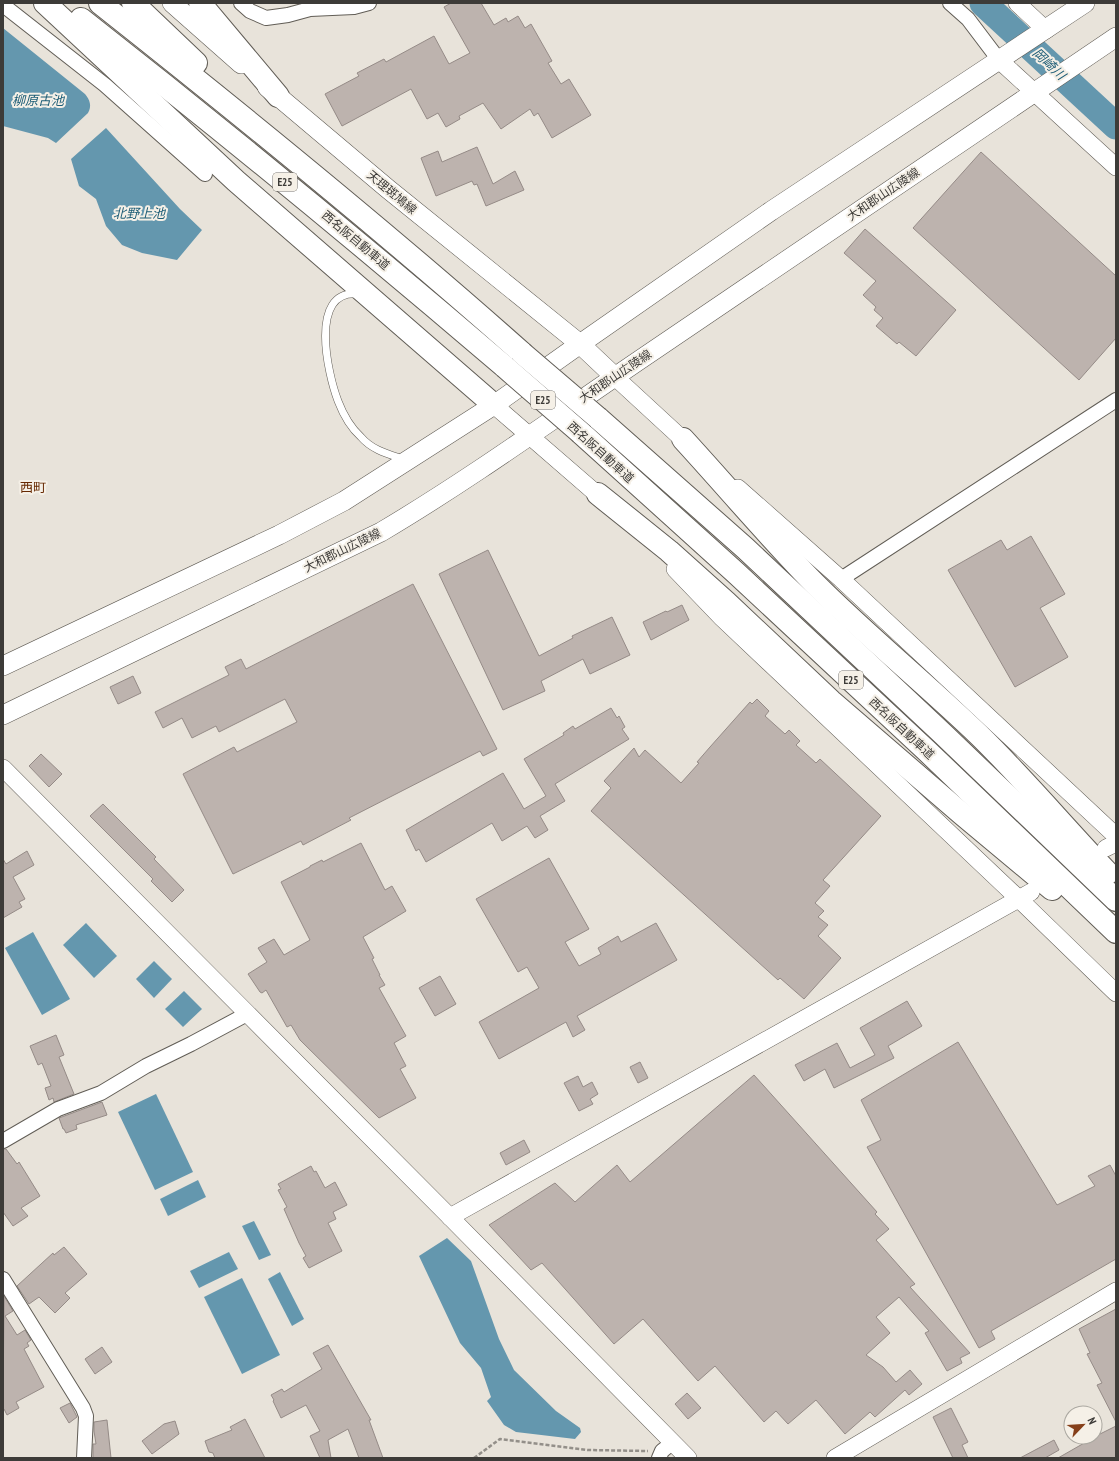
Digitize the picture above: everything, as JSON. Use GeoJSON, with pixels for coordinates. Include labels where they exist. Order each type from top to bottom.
{"type":"FeatureCollection","features":[{"type":"Feature","properties":{"kind":"highway"},"geometry":{"type":"LineString","coordinates":[[44,3],[236,181],[494,406]]}},
{"type":"Feature","properties":{"kind":"highway","name":"西名阪自動車道"},"geometry":{"type":"LineString","coordinates":[[60,3],[261,162],[388,267],[505,367],[736,573],[921,745],[1116,932]]}},
{"type":"Feature","properties":{"kind":"highway","name":"西名阪自動車道"},"geometry":{"type":"LineString","coordinates":[[100,3],[170,58],[438,278],[598,418],[745,548],[944,734],[1116,900]]}},
{"type":"Feature","properties":{"kind":"highway"},"geometry":{"type":"LineString","coordinates":[[133,3],[204,71],[384,225],[438,278]]}},
{"type":"Feature","properties":{"kind":"highway"},"geometry":{"type":"LineString","coordinates":[[200,3],[278,96]]}},
{"type":"Feature","properties":{"kind":"highway"},"geometry":{"type":"LineString","coordinates":[[683,439],[785,553],[815,584],[847,615],[980,735],[1116,882]]}},
{"type":"Feature","properties":{"kind":"highway"},"geometry":{"type":"LineString","coordinates":[[598,494],[681,561],[831,701],[892,754],[1116,942]]}},
{"type":"Feature","properties":{"kind":"main road","name":"天理斑鳩線"},"geometry":{"type":"LineString","coordinates":[[172,3],[388,190],[580,344],[615,376]]}},
{"type":"Feature","properties":{"kind":"main road"},"geometry":{"type":"LineString","coordinates":[[3,666],[279,535],[344,501],[494,406],[771,211],[1085,3]]}},
{"type":"Feature","properties":{"kind":"main road","name":"大和郡山広陵線"},"geometry":{"type":"LineString","coordinates":[[3,714],[381,532],[418,510],[530,436],[615,376],[1116,37]]}},
{"type":"Feature","properties":{"kind":"street"},"geometry":{"type":"LineString","coordinates":[[241,3],[250,11],[266,18],[288,15],[310,9],[354,7],[370,3]]}},
{"type":"Feature","properties":{"kind":"street"},"geometry":{"type":"LineString","coordinates":[[950,3],[968,19],[1003,58],[1116,167]]}},
{"type":"Feature","properties":{"kind":"street"},"geometry":{"type":"LineString","coordinates":[[1017,3],[1043,32]]}},
{"type":"Feature","properties":{"kind":"street"},"geometry":{"type":"LineString","coordinates":[[3,5],[105,85],[205,174]]}},
{"type":"Feature","properties":{"kind":"street"},"geometry":{"type":"LineString","coordinates":[[615,376],[683,439],[841,579],[1113,842]]}},
{"type":"Feature","properties":{"kind":"street"},"geometry":{"type":"LineString","coordinates":[[841,579],[1116,400]]}},
{"type":"Feature","properties":{"kind":"street"},"geometry":{"type":"LineString","coordinates":[[494,406],[598,494],[660,554],[722,618],[1025,896],[1116,993]]}},
{"type":"Feature","properties":{"kind":"street"},"geometry":{"type":"LineString","coordinates":[[3,768],[450,1217],[665,1450],[688,1458]]}},
{"type":"Feature","properties":{"kind":"street"},"geometry":{"type":"LineString","coordinates":[[450,1217],[1025,896]]}},
{"type":"Feature","properties":{"kind":"street"},"geometry":{"type":"LineString","coordinates":[[3,1141],[58,1109],[101,1093],[146,1066],[192,1044],[247,1014]]}},
{"type":"Feature","properties":{"kind":"street"},"geometry":{"type":"LineString","coordinates":[[3,1279],[86,1416],[84,1458]]}},
{"type":"Feature","properties":{"kind":"street"},"geometry":{"type":"LineString","coordinates":[[835,1458],[1116,1291]]}},
{"type":"Feature","properties":{"kind":"lane"},"geometry":{"type":"LineString","coordinates":[[368,296],[353,294],[342,297],[333,304],[327,316],[325,338],[327,360],[338,401],[349,422],[361,437],[376,450],[407,460]]}},
{"type":"Feature","properties":{"kind":"path"},"geometry":{"type":"LineString","coordinates":[[474,1458],[500,1439],[588,1450],[665,1450]]}},
{"type":"Feature","properties":{"kind":"water","name":"柳原古池"},"geometry":{"type":"Polygon","coordinates":[[[3,28],[85,94],[89,101],[90,108],[88,113],[56,143],[48,138],[3,126],[3,28]]]}},
{"type":"Feature","properties":{"kind":"water","name":"北野上池"},"geometry":{"type":"Polygon","coordinates":[[[106,128],[180,209],[202,230],[177,260],[142,253],[122,245],[106,226],[96,199],[79,186],[71,159],[106,128]]]}},
{"type":"Feature","properties":{"kind":"water"},"geometry":{"type":"Polygon","coordinates":[[[86,923],[117,956],[94,978],[63,945],[86,923]]]}},
{"type":"Feature","properties":{"kind":"water"},"geometry":{"type":"Polygon","coordinates":[[[33,932],[70,999],[42,1015],[5,948],[33,932]]]}},
{"type":"Feature","properties":{"kind":"water"},"geometry":{"type":"Polygon","coordinates":[[[154,961],[172,979],[154,998],[136,979],[154,961]]]}},
{"type":"Feature","properties":{"kind":"water"},"geometry":{"type":"Polygon","coordinates":[[[184,991],[202,1009],[183,1027],[165,1009],[184,991]]]}},
{"type":"Feature","properties":{"kind":"water"},"geometry":{"type":"Polygon","coordinates":[[[156,1094],[193,1172],[155,1190],[118,1112],[156,1094]]]}},
{"type":"Feature","properties":{"kind":"water"},"geometry":{"type":"Polygon","coordinates":[[[198,1180],[206,1197],[168,1216],[160,1199],[198,1180]]]}},
{"type":"Feature","properties":{"kind":"water"},"geometry":{"type":"Polygon","coordinates":[[[254,1221],[271,1255],[259,1260],[242,1226],[254,1221]]]}},
{"type":"Feature","properties":{"kind":"water"},"geometry":{"type":"Polygon","coordinates":[[[447,1238],[471,1261],[499,1339],[514,1370],[556,1411],[580,1428],[581,1432],[575,1439],[516,1432],[504,1425],[487,1401],[491,1397],[481,1368],[460,1343],[419,1256],[447,1238]]]}},
{"type":"Feature","properties":{"kind":"water"},"geometry":{"type":"Polygon","coordinates":[[[229,1252],[238,1269],[199,1288],[190,1271],[229,1252]]]}},
{"type":"Feature","properties":{"kind":"water"},"geometry":{"type":"Polygon","coordinates":[[[280,1272],[304,1319],[292,1326],[268,1279],[280,1272]]]}},
{"type":"Feature","properties":{"kind":"water"},"geometry":{"type":"Polygon","coordinates":[[[242,1278],[280,1355],[242,1374],[204,1297],[242,1278]]]}},
{"type":"Feature","properties":{"kind":"building"},"geometry":{"type":"Polygon","coordinates":[[[451,3],[481,3],[494,25],[506,18],[508,22],[518,16],[525,28],[531,24],[552,61],[548,63],[561,84],[569,79],[591,115],[552,138],[538,113],[534,116],[530,109],[501,129],[483,103],[459,116],[460,119],[446,127],[438,113],[427,119],[411,89],[342,126],[325,94],[359,76],[357,73],[384,59],[386,62],[434,36],[449,64],[470,53],[444,7],[451,3]]]}},
{"type":"Feature","properties":{"kind":"building"},"geometry":{"type":"Polygon","coordinates":[[[477,147],[493,184],[515,171],[524,190],[486,206],[477,184],[474,185],[472,181],[436,196],[421,158],[438,151],[442,162],[477,147]]]}},
{"type":"Feature","properties":{"kind":"building"},"geometry":{"type":"Polygon","coordinates":[[[981,152],[1116,276],[1116,338],[1079,380],[913,228],[981,152]]]}},
{"type":"Feature","properties":{"kind":"building"},"geometry":{"type":"Polygon","coordinates":[[[865,229],[956,310],[916,356],[899,342],[897,344],[876,326],[883,318],[874,310],[876,307],[863,295],[876,281],[844,253],[865,229]]]}},
{"type":"Feature","properties":{"kind":"building"},"geometry":{"type":"Polygon","coordinates":[[[1031,536],[1065,594],[1040,608],[1068,657],[1015,687],[948,570],[1001,540],[1007,550],[1031,536]]]}},
{"type":"Feature","properties":{"kind":"building"},"geometry":{"type":"Polygon","coordinates":[[[488,550],[539,656],[573,638],[572,636],[612,617],[630,655],[590,674],[583,659],[541,681],[545,691],[503,710],[439,574],[488,550]]]}},
{"type":"Feature","properties":{"kind":"building"},"geometry":{"type":"Polygon","coordinates":[[[413,584],[497,749],[483,756],[480,751],[349,818],[351,820],[303,845],[301,841],[233,874],[183,774],[234,747],[237,752],[297,722],[285,699],[219,732],[216,726],[192,738],[182,718],[163,728],[155,712],[229,675],[225,667],[241,659],[246,669],[413,584]]]}},
{"type":"Feature","properties":{"kind":"building"},"geometry":{"type":"Polygon","coordinates":[[[682,605],[689,620],[651,640],[643,622],[682,605]]]}},
{"type":"Feature","properties":{"kind":"building"},"geometry":{"type":"Polygon","coordinates":[[[133,676],[141,693],[118,704],[110,687],[133,676]]]}},
{"type":"Feature","properties":{"kind":"building"},"geometry":{"type":"Polygon","coordinates":[[[757,699],[769,711],[765,716],[785,734],[789,730],[800,741],[796,745],[816,763],[820,759],[881,816],[823,880],[830,886],[815,903],[824,911],[818,917],[828,925],[818,936],[841,958],[804,999],[780,978],[778,980],[591,811],[611,788],[604,781],[634,748],[639,757],[645,750],[681,783],[699,763],[697,762],[750,702],[752,704],[757,699]]]}},
{"type":"Feature","properties":{"kind":"building"},"geometry":{"type":"Polygon","coordinates":[[[611,708],[617,718],[619,716],[625,727],[622,729],[629,739],[555,784],[565,801],[540,816],[548,830],[535,838],[527,826],[502,841],[492,823],[426,862],[419,849],[416,851],[406,830],[503,773],[524,809],[546,796],[524,759],[564,735],[563,733],[573,726],[575,729],[611,708]]]}},
{"type":"Feature","properties":{"kind":"building"},"geometry":{"type":"Polygon","coordinates":[[[41,754],[62,774],[49,787],[29,766],[41,754]]]}},
{"type":"Feature","properties":{"kind":"building"},"geometry":{"type":"Polygon","coordinates":[[[103,804],[156,857],[154,859],[184,890],[172,902],[151,881],[153,879],[90,816],[103,804]]]}},
{"type":"Feature","properties":{"kind":"building"},"geometry":{"type":"Polygon","coordinates":[[[361,843],[385,890],[392,886],[406,911],[363,937],[374,958],[372,959],[379,975],[385,985],[379,988],[406,1036],[394,1043],[406,1066],[400,1069],[416,1098],[379,1118],[300,1040],[291,1025],[287,1027],[266,990],[262,993],[260,992],[248,974],[267,962],[258,948],[274,939],[284,955],[310,940],[281,882],[322,860],[323,862],[361,843]]]}},
{"type":"Feature","properties":{"kind":"building"},"geometry":{"type":"Polygon","coordinates":[[[27,851],[34,865],[13,877],[25,899],[19,902],[22,907],[3,918],[3,859],[6,864],[27,851]]]}},
{"type":"Feature","properties":{"kind":"building"},"geometry":{"type":"Polygon","coordinates":[[[549,858],[589,929],[565,942],[579,966],[601,954],[598,948],[618,936],[621,942],[656,923],[677,960],[577,1016],[585,1030],[573,1037],[566,1022],[499,1059],[479,1022],[539,988],[527,967],[518,972],[476,899],[549,858]]]}},
{"type":"Feature","properties":{"kind":"building"},"geometry":{"type":"Polygon","coordinates":[[[440,976],[456,1004],[435,1016],[419,988],[440,976]]]}},
{"type":"Feature","properties":{"kind":"building"},"geometry":{"type":"Polygon","coordinates":[[[907,1001],[922,1026],[888,1046],[894,1058],[834,1088],[825,1069],[804,1081],[795,1065],[837,1043],[850,1068],[875,1055],[860,1028],[907,1001]]]}},
{"type":"Feature","properties":{"kind":"building"},"geometry":{"type":"Polygon","coordinates":[[[56,1035],[64,1055],[59,1057],[74,1094],[54,1102],[53,1098],[49,1100],[45,1088],[51,1086],[42,1063],[38,1065],[30,1046],[56,1035]]]}},
{"type":"Feature","properties":{"kind":"building"},"geometry":{"type":"Polygon","coordinates":[[[958,1042],[1057,1205],[1095,1186],[1088,1176],[1110,1165],[1116,1176],[1116,1259],[991,1331],[995,1339],[979,1348],[867,1147],[881,1140],[861,1100],[958,1042]]]}},
{"type":"Feature","properties":{"kind":"building"},"geometry":{"type":"Polygon","coordinates":[[[640,1062],[648,1078],[638,1083],[630,1067],[640,1062]]]}},
{"type":"Feature","properties":{"kind":"building"},"geometry":{"type":"Polygon","coordinates":[[[754,1075],[877,1212],[875,1214],[889,1229],[876,1240],[915,1284],[910,1287],[970,1353],[960,1358],[962,1363],[947,1371],[925,1333],[929,1331],[899,1297],[876,1317],[890,1333],[866,1355],[883,1367],[896,1382],[910,1370],[922,1384],[909,1395],[905,1390],[875,1417],[870,1412],[845,1434],[816,1400],[788,1424],[776,1411],[764,1422],[715,1366],[698,1381],[643,1319],[614,1344],[542,1263],[531,1270],[489,1225],[555,1183],[575,1202],[617,1165],[630,1182],[754,1075]]]}},
{"type":"Feature","properties":{"kind":"building"},"geometry":{"type":"Polygon","coordinates":[[[578,1076],[583,1087],[592,1082],[598,1094],[590,1099],[593,1104],[579,1111],[564,1083],[578,1076]]]}},
{"type":"Feature","properties":{"kind":"building"},"geometry":{"type":"Polygon","coordinates":[[[102,1102],[107,1115],[76,1125],[77,1129],[66,1133],[59,1118],[102,1102]]]}},
{"type":"Feature","properties":{"kind":"building"},"geometry":{"type":"Polygon","coordinates":[[[524,1140],[530,1152],[506,1165],[500,1153],[524,1140]]]}},
{"type":"Feature","properties":{"kind":"building"},"geometry":{"type":"Polygon","coordinates":[[[3,1149],[6,1149],[17,1164],[19,1162],[40,1196],[21,1208],[28,1216],[13,1226],[3,1212],[3,1149]]]}},
{"type":"Feature","properties":{"kind":"building"},"geometry":{"type":"Polygon","coordinates":[[[311,1166],[314,1172],[316,1171],[325,1188],[335,1182],[347,1205],[333,1212],[336,1219],[328,1223],[342,1251],[309,1268],[303,1258],[306,1256],[284,1209],[287,1207],[278,1190],[281,1189],[278,1184],[311,1166]]]}},
{"type":"Feature","properties":{"kind":"building"},"geometry":{"type":"Polygon","coordinates":[[[64,1247],[87,1274],[65,1293],[70,1298],[55,1313],[39,1297],[29,1304],[17,1286],[53,1253],[54,1255],[64,1247]]]}},
{"type":"Feature","properties":{"kind":"building"},"geometry":{"type":"Polygon","coordinates":[[[4,1296],[13,1311],[5,1316],[17,1335],[25,1330],[31,1340],[27,1343],[29,1346],[24,1349],[44,1387],[16,1402],[19,1408],[7,1415],[4,1409],[3,1410],[4,1296]]]}},
{"type":"Feature","properties":{"kind":"building"},"geometry":{"type":"Polygon","coordinates":[[[1116,1309],[1116,1422],[1097,1385],[1102,1383],[1087,1354],[1090,1353],[1079,1329],[1116,1309]]]}},
{"type":"Feature","properties":{"kind":"building"},"geometry":{"type":"Polygon","coordinates":[[[328,1345],[371,1420],[369,1420],[383,1458],[359,1458],[348,1429],[328,1440],[331,1458],[320,1458],[310,1436],[320,1431],[306,1405],[281,1418],[271,1395],[282,1389],[284,1392],[322,1369],[313,1353],[328,1345]]]}},
{"type":"Feature","properties":{"kind":"building"},"geometry":{"type":"Polygon","coordinates":[[[102,1347],[112,1362],[95,1374],[85,1359],[102,1347]]]}},
{"type":"Feature","properties":{"kind":"building"},"geometry":{"type":"Polygon","coordinates":[[[687,1393],[701,1408],[688,1419],[675,1404],[687,1393]]]}},
{"type":"Feature","properties":{"kind":"building"},"geometry":{"type":"Polygon","coordinates":[[[70,1403],[77,1417],[69,1423],[60,1408],[70,1403]]]}},
{"type":"Feature","properties":{"kind":"building"},"geometry":{"type":"Polygon","coordinates":[[[951,1408],[968,1442],[962,1445],[968,1458],[953,1458],[933,1417],[951,1408]]]}},
{"type":"Feature","properties":{"kind":"building"},"geometry":{"type":"Polygon","coordinates":[[[245,1419],[265,1458],[215,1458],[213,1453],[209,1452],[205,1441],[232,1430],[230,1427],[245,1419]]]}},
{"type":"Feature","properties":{"kind":"building"},"geometry":{"type":"Polygon","coordinates":[[[107,1420],[111,1458],[93,1458],[93,1444],[96,1444],[94,1422],[107,1420]]]}},
{"type":"Feature","properties":{"kind":"building"},"geometry":{"type":"Polygon","coordinates":[[[175,1421],[179,1434],[152,1454],[142,1441],[164,1424],[175,1421]]]}},
{"type":"Feature","properties":{"kind":"building"},"geometry":{"type":"Polygon","coordinates":[[[1116,1426],[1116,1458],[1058,1458],[1081,1445],[1103,1445],[1103,1432],[1116,1426]]]}},
{"type":"Feature","properties":{"kind":"building"},"geometry":{"type":"Polygon","coordinates":[[[1054,1440],[1059,1450],[1045,1458],[1020,1458],[1054,1440]]]}},
{"type":"Feature","properties":{"kind":"waterway","name":"岡崎川"},"geometry":{"type":"LineString","coordinates":[[983,3],[1116,126]]}},
{"type":"Feature","properties":{"kind":"district","name":"西町"},"geometry":{"type":"Point","coordinates":[33,487]}}]}
